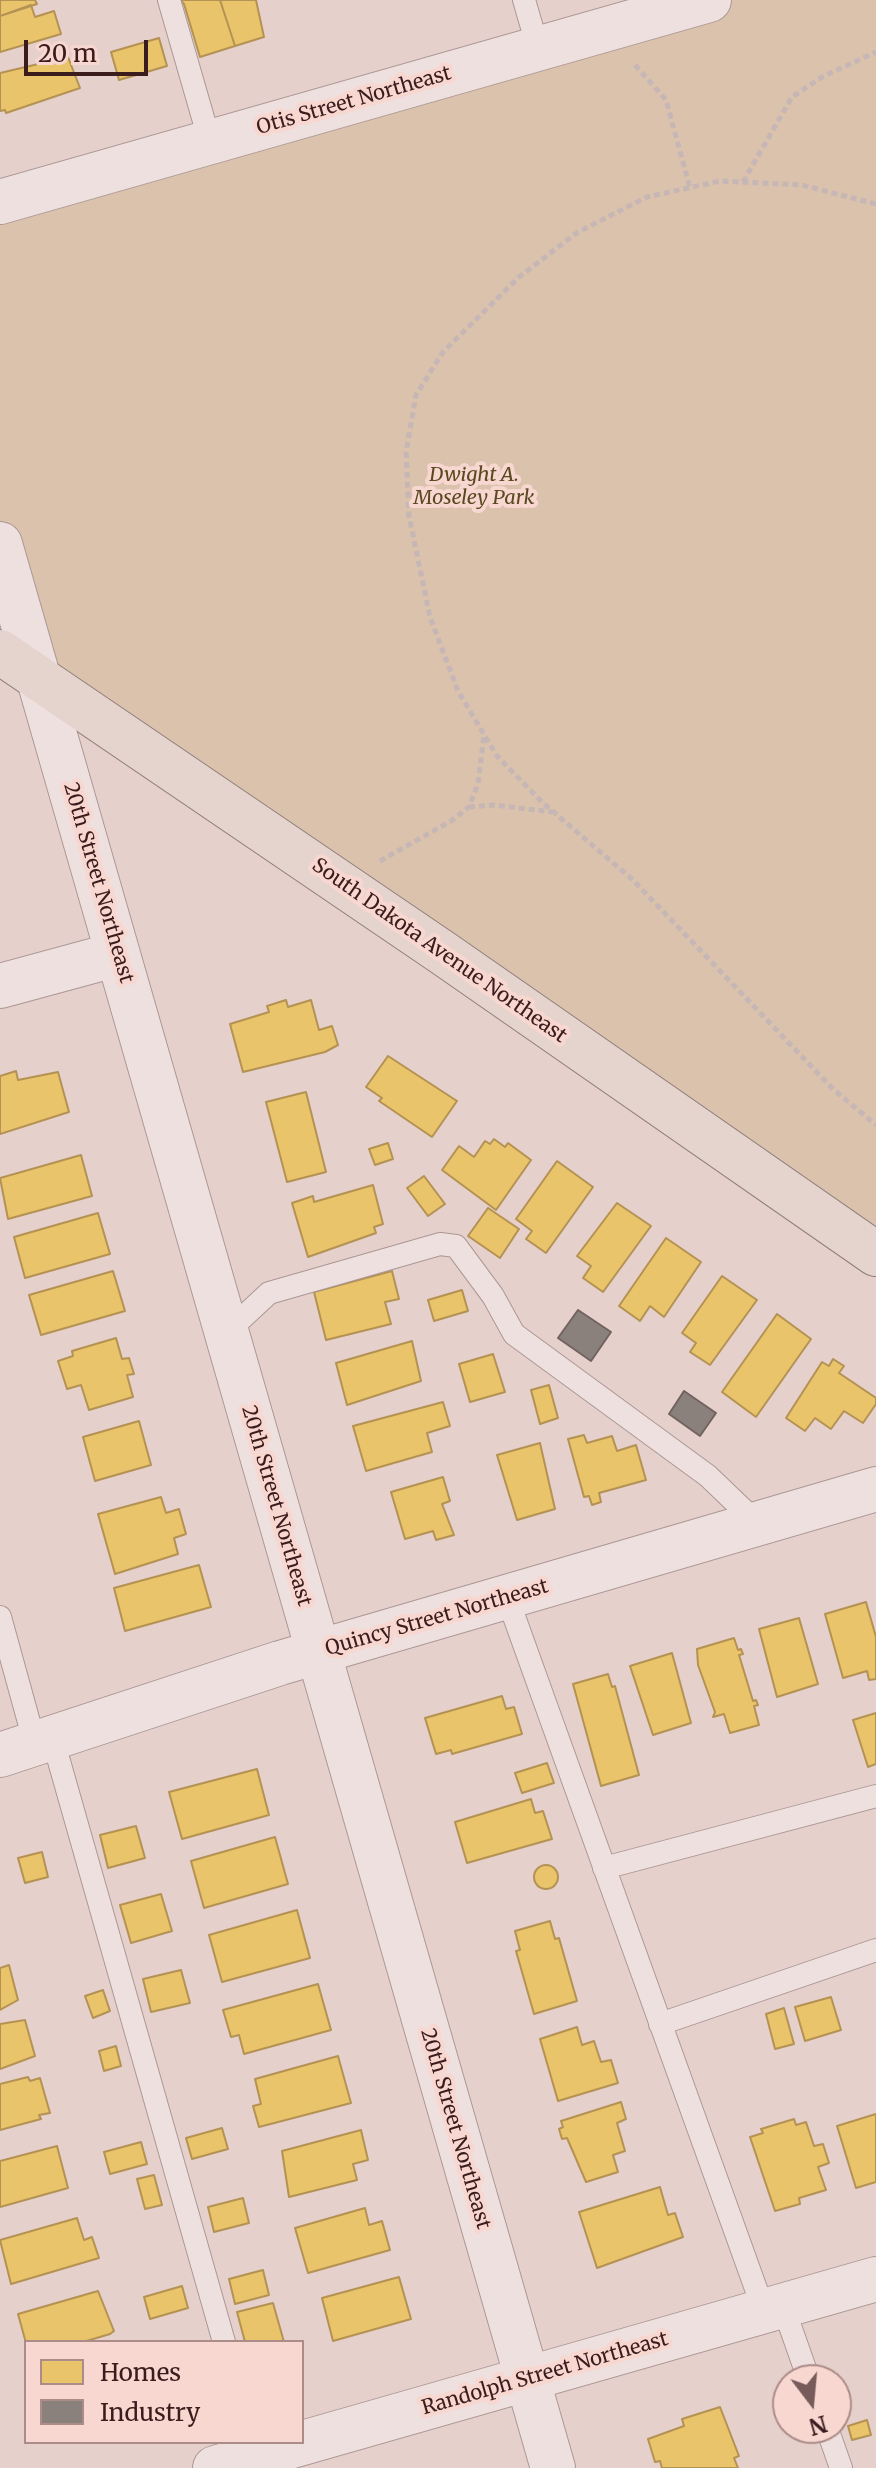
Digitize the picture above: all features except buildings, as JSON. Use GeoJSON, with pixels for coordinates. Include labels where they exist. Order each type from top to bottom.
{"type":"FeatureCollection","features":[{"type":"Feature","properties":{"kind":"main road","name":"South Dakota Avenue Northeast"},"geometry":{"type":"LineString","coordinates":[[0,652],[876,1254]]}},
{"type":"Feature","properties":{"kind":"street","name":"Otis Street Northeast"},"geometry":{"type":"LineString","coordinates":[[0,202],[709,0]]}},
{"type":"Feature","properties":{"kind":"street","name":"20th Street Northeast"},"geometry":{"type":"LineString","coordinates":[[0,544],[553,2468]]}},
{"type":"Feature","properties":{"kind":"street"},"geometry":{"type":"LineString","coordinates":[[0,986],[118,954]]}},
{"type":"Feature","properties":{"kind":"street","name":"Quincy Street Northeast"},"geometry":{"type":"LineString","coordinates":[[29,1746],[318,1652],[876,1489]]}},
{"type":"Feature","properties":{"kind":"street","name":"Randolph Street Northeast"},"geometry":{"type":"LineString","coordinates":[[304,2442],[876,2279]]}},
{"type":"Feature","properties":{"kind":"street","name":"Randolph Street Northeast"},"geometry":{"type":"LineString","coordinates":[[215,2468],[295,2444]]}},
{"type":"Feature","properties":{"kind":"lane"},"geometry":{"type":"LineString","coordinates":[[169,0],[210,142]]}},
{"type":"Feature","properties":{"kind":"lane"},"geometry":{"type":"LineString","coordinates":[[524,0],[538,48]]}},
{"type":"Feature","properties":{"kind":"lane"},"geometry":{"type":"LineString","coordinates":[[226,1333],[269,1293],[440,1244],[456,1246],[493,1296],[514,1334],[708,1476],[758,1524]]}},
{"type":"Feature","properties":{"kind":"lane"},"geometry":{"type":"LineString","coordinates":[[507,1597],[660,2024],[773,2309],[801,2364]]}},
{"type":"Feature","properties":{"kind":"lane"},"geometry":{"type":"LineString","coordinates":[[0,1617],[29,1746],[223,2340]]}},
{"type":"Feature","properties":{"kind":"lane"},"geometry":{"type":"LineString","coordinates":[[604,1868],[876,1796]]}},
{"type":"Feature","properties":{"kind":"lane"},"geometry":{"type":"LineString","coordinates":[[660,2024],[876,1950]]}},
{"type":"Feature","properties":{"kind":"lane"},"geometry":{"type":"LineString","coordinates":[[833,2444],[841,2468]]}},
{"type":"Feature","properties":{"kind":"path"},"geometry":{"type":"LineString","coordinates":[[593,32],[646,74],[666,100],[690,188]]}},
{"type":"Feature","properties":{"kind":"path"},"geometry":{"type":"LineString","coordinates":[[743,182],[792,97],[822,77],[876,52]]}},
{"type":"Feature","properties":{"kind":"path"},"geometry":{"type":"LineString","coordinates":[[876,204],[802,185],[720,181],[647,197],[578,232],[519,277],[443,352],[416,395],[406,452],[409,516],[430,617],[458,691],[497,756],[554,812],[633,880],[833,1089],[876,1125]]}},
{"type":"Feature","properties":{"kind":"path"},"geometry":{"type":"LineString","coordinates":[[341,884],[451,821],[469,807],[478,784],[484,734]]}},
{"type":"Feature","properties":{"kind":"path"},"geometry":{"type":"LineString","coordinates":[[469,807],[494,805],[554,812]]}},
{"type":"Feature","properties":{"kind":"green space","name":"Dwight A. Moseley Park"},"geometry":{"type":"Polygon","coordinates":[[[707,0],[876,0],[876,1255],[37,676],[0,544],[0,202],[707,0]]]}}]}
